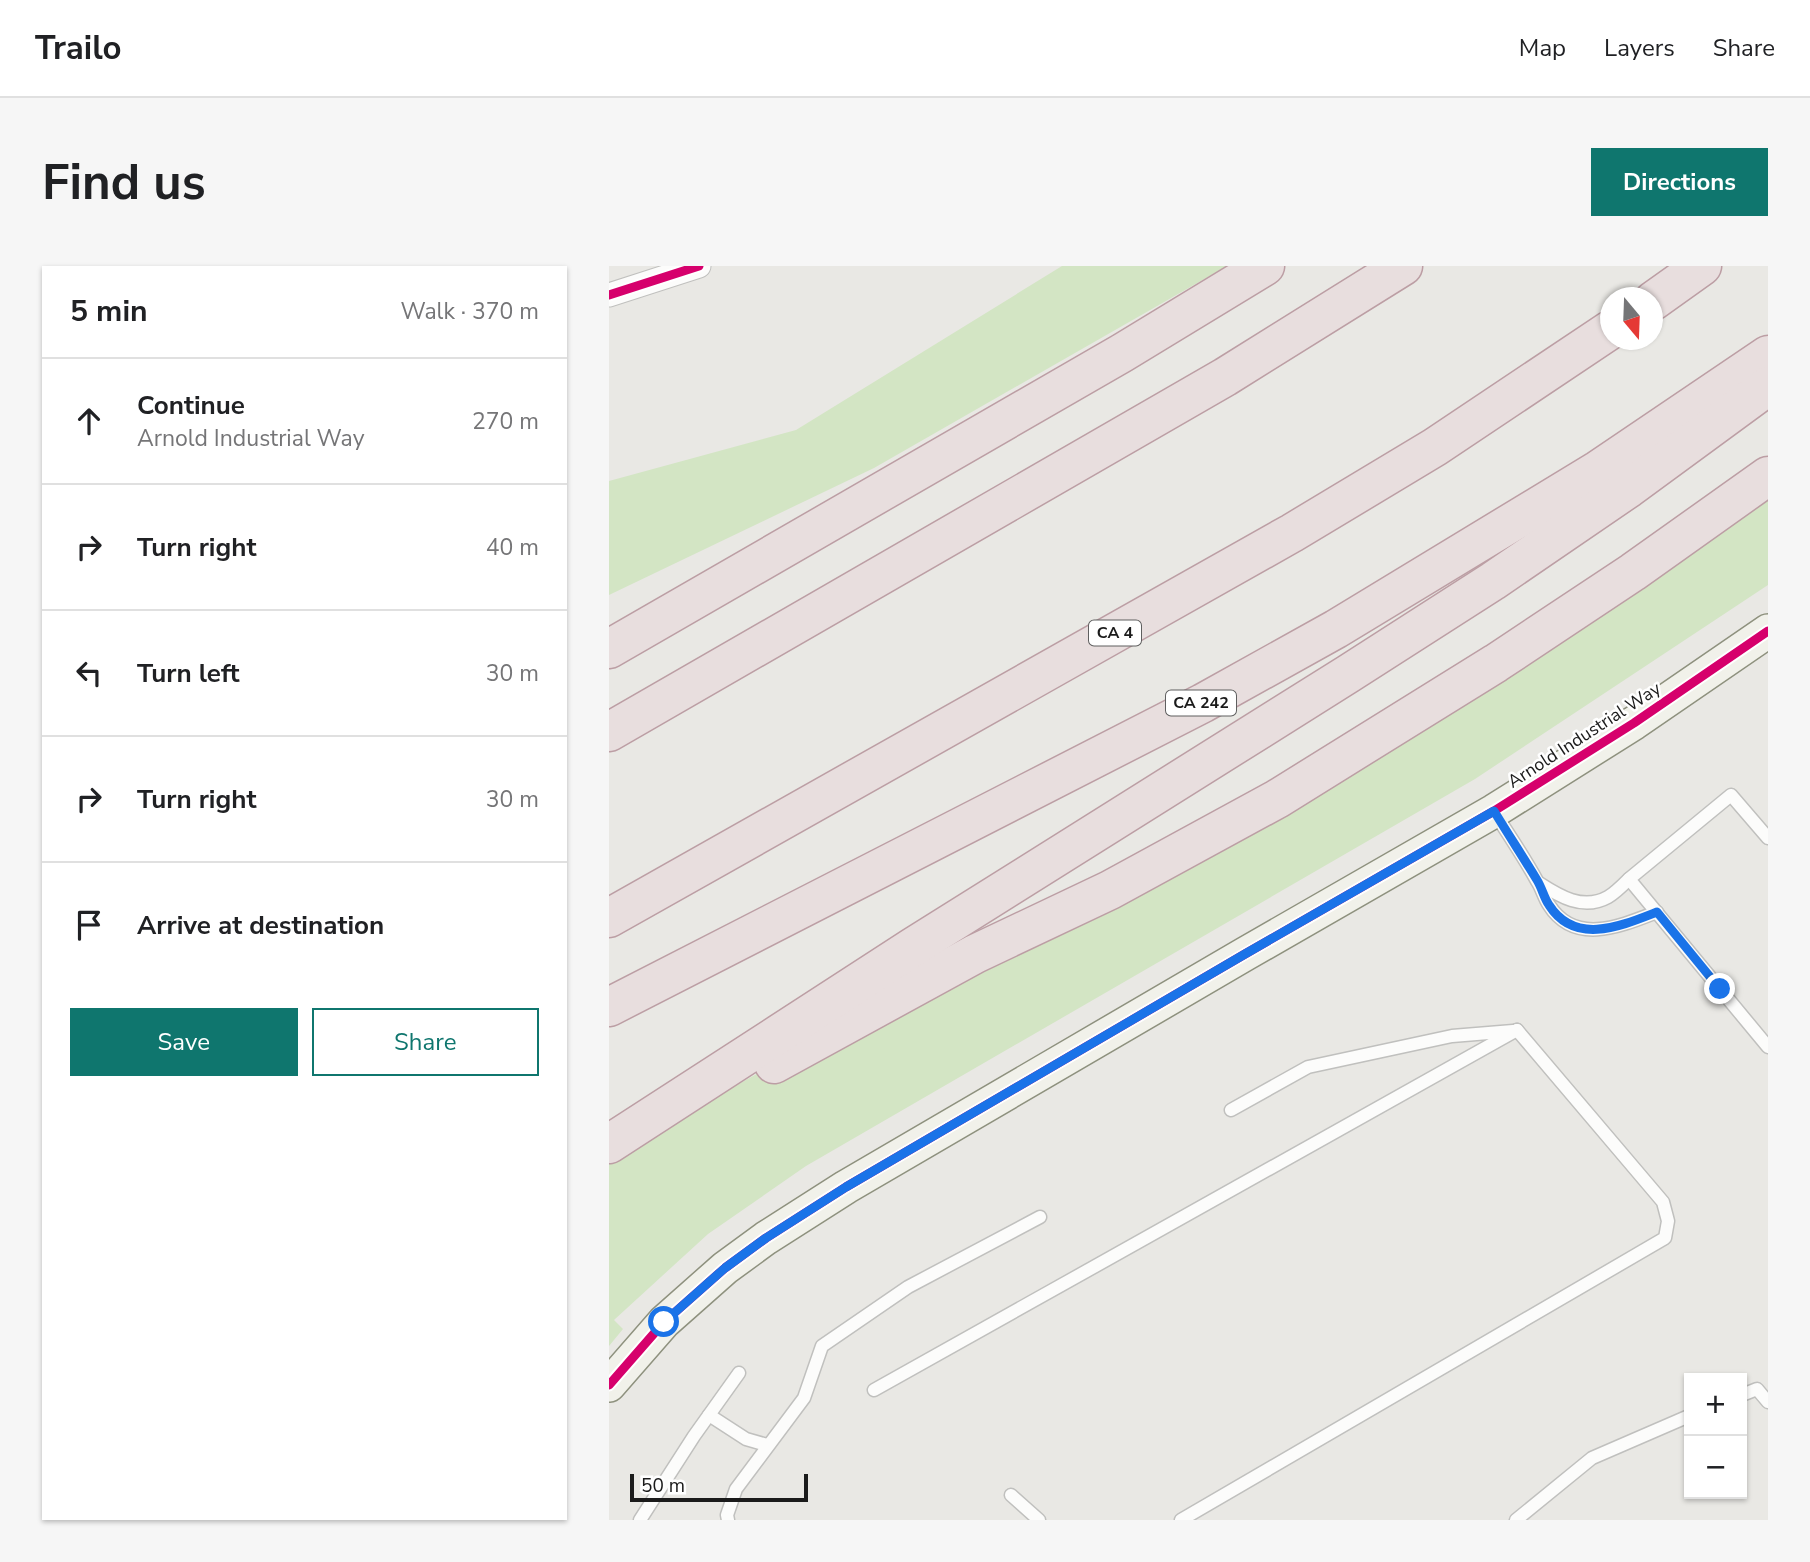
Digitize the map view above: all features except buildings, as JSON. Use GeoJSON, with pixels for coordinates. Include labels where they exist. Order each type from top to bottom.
{"type":"FeatureCollection","features":[{"type":"Feature","properties":{"kind":"highway"},"geometry":{"type":"LineString","coordinates":[[609,649],[1122,353],[1265,266]]}},
{"type":"Feature","properties":{"kind":"highway"},"geometry":{"type":"LineString","coordinates":[[609,732],[1225,377],[1402,266]]}},
{"type":"Feature","properties":{"kind":"highway"},"geometry":{"type":"LineString","coordinates":[[1663,294],[1702,266]]}},
{"type":"Feature","properties":{"kind":"highway","name":"CA 4"},"geometry":{"type":"LineString","coordinates":[[609,918],[1292,533],[1436,447],[1600,337]]}},
{"type":"Feature","properties":{"kind":"highway","name":"CA 242"},"geometry":{"type":"LineString","coordinates":[[609,1007],[1203,702],[1336,629],[1586,477],[1768,355]]}},
{"type":"Feature","properties":{"kind":"highway"},"geometry":{"type":"LineString","coordinates":[[609,1144],[913,947],[1493,581],[1629,488],[1768,386]]}},
{"type":"Feature","properties":{"kind":"highway"},"geometry":{"type":"LineString","coordinates":[[609,620],[687,588],[949,452]]}},
{"type":"Feature","properties":{"kind":"highway"},"geometry":{"type":"LineString","coordinates":[[609,1155],[975,954],[1110,890],[1276,799],[1496,663],[1633,572],[1768,476]]}},
{"type":"Feature","properties":{"kind":"street"},"geometry":{"type":"LineString","coordinates":[[609,295],[699,266]]}},
{"type":"Feature","properties":{"kind":"street","name":"Arnold Industrial Way"},"geometry":{"type":"LineString","coordinates":[[609,1385],[664,1322],[725,1268],[766,1238],[943,1130],[1494,811],[1634,723],[1768,631]]}},
{"type":"Feature","properties":{"kind":"lane"},"geometry":{"type":"LineString","coordinates":[[1539,883],[1563,899],[1582,902],[1608,897],[1731,795],[1768,838]]}},
{"type":"Feature","properties":{"kind":"lane"},"geometry":{"type":"LineString","coordinates":[[1494,811],[1539,883],[1548,905],[1560,919],[1589,930],[1607,929],[1657,912]]}},
{"type":"Feature","properties":{"kind":"lane"},"geometry":{"type":"LineString","coordinates":[[1629,879],[1768,1047]]}},
{"type":"Feature","properties":{"kind":"lane"},"geometry":{"type":"LineString","coordinates":[[1231,1110],[1308,1067],[1452,1036],[1517,1030]]}},
{"type":"Feature","properties":{"kind":"lane"},"geometry":{"type":"LineString","coordinates":[[873,1390],[1517,1030]]}},
{"type":"Feature","properties":{"kind":"lane"},"geometry":{"type":"LineString","coordinates":[[1181,1520],[1665,1238],[1668,1222],[1664,1202],[1517,1030]]}},
{"type":"Feature","properties":{"kind":"lane"},"geometry":{"type":"LineString","coordinates":[[728,1520],[727,1514],[736,1489],[804,1398],[822,1346],[908,1287],[1040,1217]]}},
{"type":"Feature","properties":{"kind":"lane"},"geometry":{"type":"LineString","coordinates":[[640,1520],[739,1373]]}},
{"type":"Feature","properties":{"kind":"lane"},"geometry":{"type":"LineString","coordinates":[[1747,1393],[1757,1389],[1768,1402]]}},
{"type":"Feature","properties":{"kind":"lane"},"geometry":{"type":"LineString","coordinates":[[709,1415],[746,1439],[767,1446]]}},
{"type":"Feature","properties":{"kind":"lane"},"geometry":{"type":"LineString","coordinates":[[1516,1520],[1592,1458],[1684,1418]]}},
{"type":"Feature","properties":{"kind":"lane"},"geometry":{"type":"LineString","coordinates":[[1011,1495],[1039,1520]]}},
{"type":"Feature","properties":{"kind":"green space"},"geometry":{"type":"Polygon","coordinates":[[[1062,266],[1227,266],[874,468],[609,595],[609,481],[796,430],[1062,266]]]}},
{"type":"Feature","properties":{"kind":"green space"},"geometry":{"type":"Polygon","coordinates":[[[1768,476],[1768,585],[1475,779],[806,1166],[708,1234],[614,1320],[623,1329],[609,1346],[609,1155],[975,954],[1110,890],[1768,476]]]}},
{"type":"Feature","properties":{"kind":"cycle path"},"geometry":{"type":"LineString","coordinates":[[609,295],[699,266]]}},
{"type":"Feature","properties":{"kind":"cycle path"},"geometry":{"type":"LineString","coordinates":[[609,1385],[664,1322],[725,1268],[766,1238],[846,1187],[1494,811],[1634,723],[1768,631]]}},
{"type":"Feature","properties":{"kind":"route"},"geometry":{"type":"LineString","coordinates":[[664,1322],[725,1268],[766,1238],[846,1187],[1494,811],[1539,883],[1548,905],[1560,919],[1589,930],[1607,929],[1657,912],[1720,989]]}}]}
